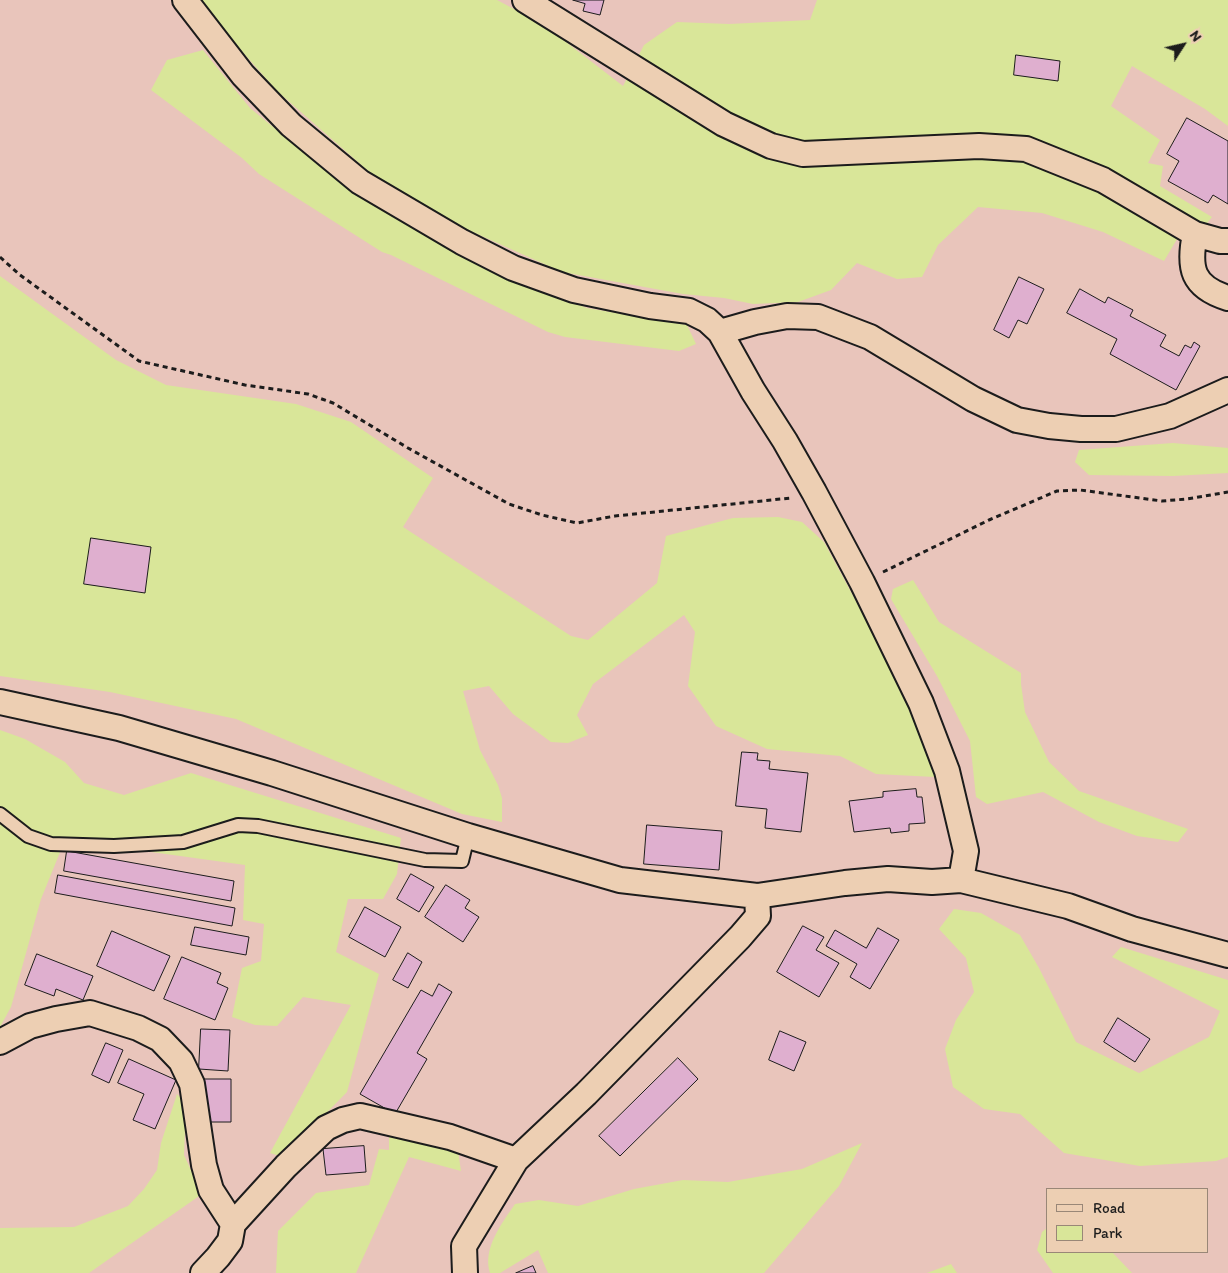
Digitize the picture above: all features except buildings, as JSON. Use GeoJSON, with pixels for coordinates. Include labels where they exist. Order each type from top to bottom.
{"type":"FeatureCollection","features":[{"type":"Feature","properties":{"kind":"street"},"geometry":{"type":"LineString","coordinates":[[185,0],[244,75],[291,125],[360,182],[462,242],[512,268],[574,290],[650,306],[689,311],[707,320],[720,332],[814,492],[862,582],[921,704],[947,771],[966,850],[961,880]]}},
{"type":"Feature","properties":{"kind":"street"},"geometry":{"type":"LineString","coordinates":[[525,0],[724,124],[771,146],[803,154],[979,146],[1026,149],[1103,180],[1195,234],[1220,241],[1228,241]]}},
{"type":"Feature","properties":{"kind":"street"},"geometry":{"type":"LineString","coordinates":[[1195,234],[1191,250],[1192,265],[1196,278],[1205,288],[1228,298]]}},
{"type":"Feature","properties":{"kind":"street"},"geometry":{"type":"LineString","coordinates":[[720,332],[755,322],[787,316],[818,317],[870,338],[973,399],[1018,420],[1049,426],[1081,429],[1116,429],[1170,416],[1228,390]]}},
{"type":"Feature","properties":{"kind":"street"},"geometry":{"type":"LineString","coordinates":[[0,702],[120,728],[272,773],[468,836],[620,880],[757,896],[845,883],[888,879],[932,882],[961,880],[1068,906],[1132,929],[1228,955]]}},
{"type":"Feature","properties":{"kind":"street"},"geometry":{"type":"LineString","coordinates":[[465,1273],[464,1246],[516,1160],[586,1094],[740,938],[758,916],[757,896]]}},
{"type":"Feature","properties":{"kind":"street"},"geometry":{"type":"LineString","coordinates":[[0,1042],[30,1026],[56,1018],[90,1013],[138,1028],[160,1039],[181,1061],[192,1084],[204,1165],[211,1190],[233,1224]]}},
{"type":"Feature","properties":{"kind":"street"},"geometry":{"type":"LineString","coordinates":[[203,1273],[230,1241],[233,1224],[286,1166],[326,1128],[343,1120],[360,1116],[450,1137],[516,1160]]}},
{"type":"Feature","properties":{"kind":"lane"},"geometry":{"type":"LineString","coordinates":[[0,814],[28,836],[51,844],[114,846],[183,842],[238,825],[258,826],[425,860],[462,861],[468,836]]}},
{"type":"Feature","properties":{"kind":"path"},"geometry":{"type":"LineString","coordinates":[[0,257],[20,275],[139,361],[245,385],[308,394],[333,402],[408,448],[509,504],[542,514],[578,523],[615,516],[788,499],[814,492]]}},
{"type":"Feature","properties":{"kind":"path"},"geometry":{"type":"LineString","coordinates":[[862,582],[989,520],[1057,491],[1080,490],[1162,501],[1188,499],[1228,492]]}},
{"type":"Feature","properties":{"kind":"green space"},"geometry":{"type":"Polygon","coordinates":[[[201,0],[497,0],[544,25],[623,86],[644,45],[677,22],[729,24],[810,20],[817,0],[1228,0],[1228,126],[1205,109],[1132,66],[1111,106],[1160,140],[1148,163],[1163,166],[1160,186],[1212,217],[1204,227],[1189,219],[1164,261],[1103,232],[1042,213],[978,207],[938,245],[922,277],[897,279],[857,263],[831,290],[798,302],[753,304],[724,298],[683,294],[562,272],[417,207],[367,170],[277,91],[239,48],[201,0]]]}},
{"type":"Feature","properties":{"kind":"green space"},"geometry":{"type":"Polygon","coordinates":[[[203,50],[250,108],[300,149],[383,206],[514,279],[587,308],[687,325],[696,344],[679,351],[565,337],[548,332],[382,252],[259,174],[242,158],[151,90],[167,60],[203,50]]]}},
{"type":"Feature","properties":{"kind":"green space"},"geometry":{"type":"Polygon","coordinates":[[[0,276],[116,360],[166,385],[296,404],[351,422],[433,478],[403,527],[571,636],[588,640],[657,583],[666,536],[733,518],[778,517],[802,522],[824,542],[879,644],[922,738],[935,777],[876,774],[840,756],[767,749],[716,726],[688,686],[695,632],[684,615],[593,684],[577,715],[588,735],[568,743],[551,742],[513,714],[489,686],[463,691],[480,750],[498,785],[502,798],[502,822],[462,814],[236,719],[110,692],[0,676],[0,276]]]}},
{"type":"Feature","properties":{"kind":"green space"},"geometry":{"type":"Polygon","coordinates":[[[1173,443],[1228,448],[1228,473],[1173,476],[1089,475],[1075,462],[1079,450],[1173,443]]]}},
{"type":"Feature","properties":{"kind":"green space"},"geometry":{"type":"Polygon","coordinates":[[[913,580],[939,622],[1021,673],[1025,712],[1049,762],[1079,791],[1188,829],[1178,842],[1137,836],[1099,822],[1043,792],[987,804],[976,797],[970,741],[937,676],[891,599],[893,589],[913,580]]]}},
{"type":"Feature","properties":{"kind":"green space"},"geometry":{"type":"Polygon","coordinates":[[[0,730],[25,739],[65,762],[84,783],[124,795],[191,773],[401,838],[397,874],[383,899],[348,899],[336,952],[379,974],[347,1092],[283,1157],[270,1153],[351,1005],[303,997],[277,1026],[255,1025],[232,1017],[242,968],[261,961],[264,924],[243,920],[245,865],[65,840],[41,899],[11,1007],[0,1027],[0,730]]]}},
{"type":"Feature","properties":{"kind":"green space"},"geometry":{"type":"Polygon","coordinates":[[[954,909],[981,913],[1020,935],[1039,968],[1076,1042],[1139,1073],[1209,1037],[1220,1011],[1112,957],[1121,947],[1228,980],[1228,1157],[1216,1161],[1140,1166],[1064,1153],[1020,1114],[984,1109],[953,1087],[945,1049],[956,1020],[974,992],[966,958],[939,929],[954,909]]]}},
{"type":"Feature","properties":{"kind":"green space"},"geometry":{"type":"Polygon","coordinates":[[[177,1094],[186,1104],[184,1155],[202,1194],[89,1273],[0,1273],[0,1228],[74,1227],[128,1206],[144,1189],[157,1170],[161,1143],[177,1094]]]}},
{"type":"Feature","properties":{"kind":"green space"},"geometry":{"type":"Polygon","coordinates":[[[389,1136],[458,1151],[461,1171],[409,1157],[356,1273],[276,1273],[278,1231],[316,1193],[369,1185],[379,1149],[389,1150],[389,1136]]]}},
{"type":"Feature","properties":{"kind":"green space"},"geometry":{"type":"Polygon","coordinates":[[[862,1143],[839,1186],[764,1273],[548,1273],[538,1250],[500,1273],[490,1273],[488,1264],[491,1246],[499,1228],[515,1204],[539,1200],[578,1206],[634,1189],[683,1180],[728,1182],[802,1169],[862,1143]]]}},
{"type":"Feature","properties":{"kind":"green space"},"geometry":{"type":"Polygon","coordinates":[[[1046,1229],[1046,1253],[1113,1253],[1132,1273],[1053,1273],[1037,1250],[1042,1232],[1046,1229]]]}},
{"type":"Feature","properties":{"kind":"green space"},"geometry":{"type":"Polygon","coordinates":[[[951,1264],[957,1273],[927,1273],[951,1264]]]}}]}
